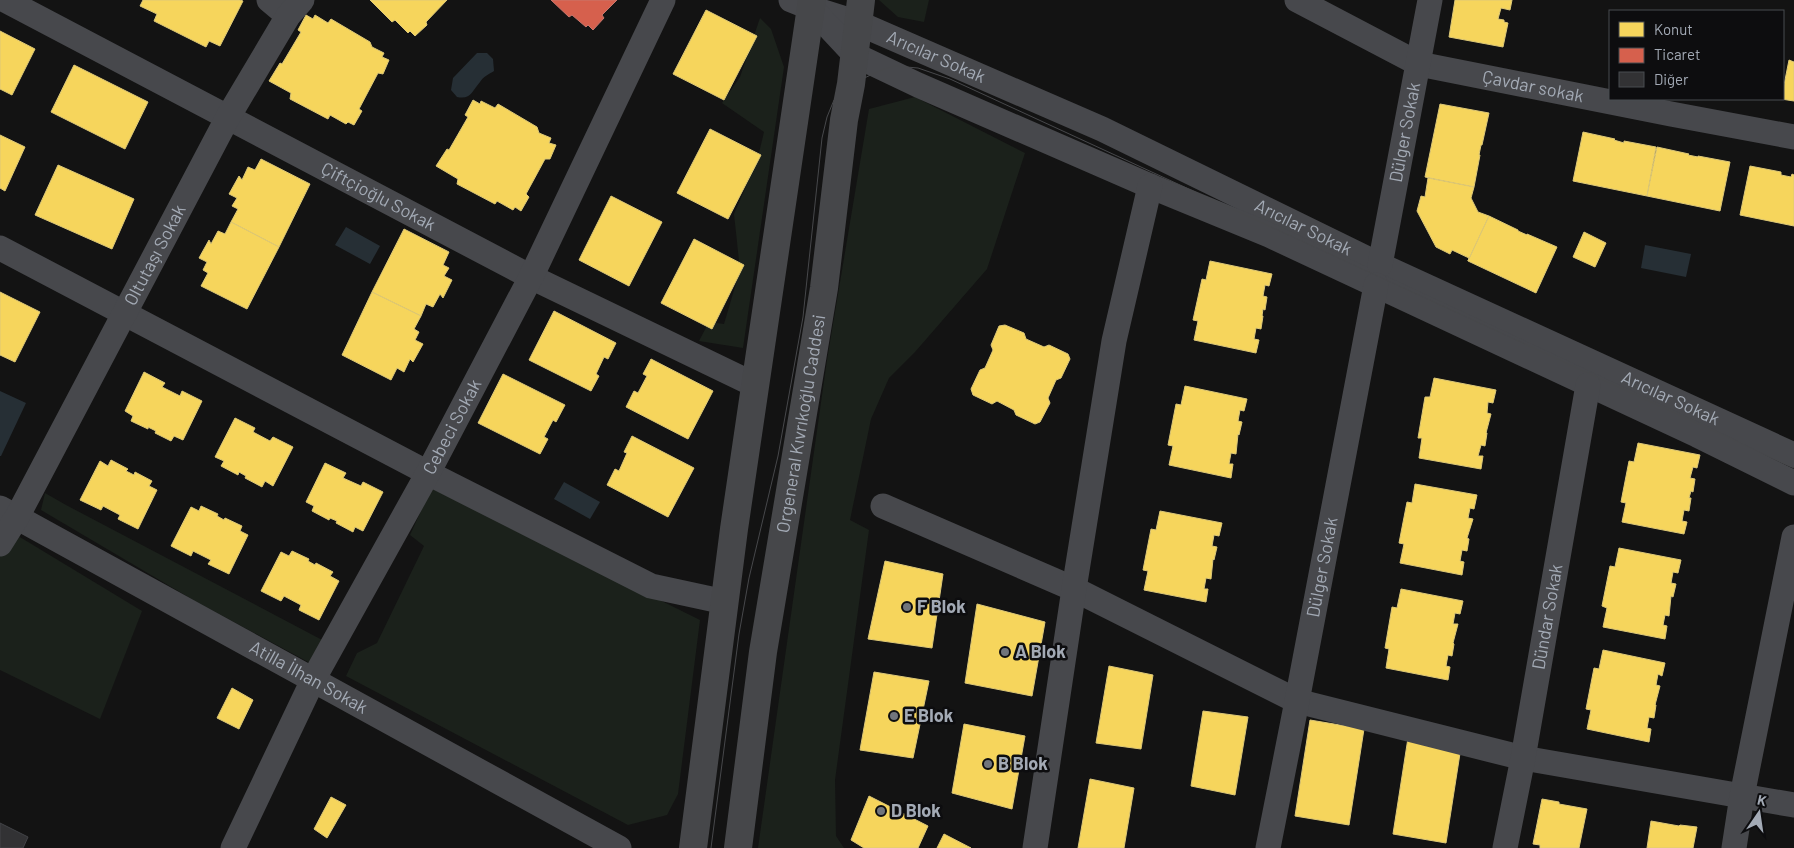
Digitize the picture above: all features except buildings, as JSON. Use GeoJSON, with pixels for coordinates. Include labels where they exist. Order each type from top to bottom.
{"type":"FeatureCollection","features":[{"type":"Feature","properties":{"kind":"main road"},"geometry":{"type":"LineString","coordinates":[[693,848],[805,3]]}},
{"type":"Feature","properties":{"kind":"main road","name":"Orgeneral Kıvrıkoğlu Caddesi"},"geometry":{"type":"LineString","coordinates":[[738,848],[763,652],[824,288],[844,120],[860,11]]}},
{"type":"Feature","properties":{"kind":"street","name":"Çiftçioğlu Sokak"},"geometry":{"type":"LineString","coordinates":[[5,0],[531,277],[755,385]]}},
{"type":"Feature","properties":{"kind":"street"},"geometry":{"type":"LineString","coordinates":[[269,0],[295,8]]}},
{"type":"Feature","properties":{"kind":"street","name":"Cebeci Sokak"},"geometry":{"type":"LineString","coordinates":[[233,848],[313,680],[428,472],[531,277],[663,0]]}},
{"type":"Feature","properties":{"kind":"street"},"geometry":{"type":"LineString","coordinates":[[1297,0],[1419,64]]}},
{"type":"Feature","properties":{"kind":"street","name":"Dülger Sokak"},"geometry":{"type":"LineString","coordinates":[[1268,848],[1298,701],[1430,0]]}},
{"type":"Feature","properties":{"kind":"street"},"geometry":{"type":"LineString","coordinates":[[805,3],[855,54],[927,89],[1269,236],[1378,275],[1588,385],[1697,434],[1794,483]]}},
{"type":"Feature","properties":{"kind":"street","name":"Arıcılar Sokak"},"geometry":{"type":"LineString","coordinates":[[805,3],[860,11],[1102,129],[1378,275],[1594,365],[1794,455]]}},
{"type":"Feature","properties":{"kind":"street","name":"Oltutaşı Sokak"},"geometry":{"type":"LineString","coordinates":[[0,544],[8,512],[125,312],[228,117],[295,8]]}},
{"type":"Feature","properties":{"kind":"street","name":"Çavdar sokak"},"geometry":{"type":"LineString","coordinates":[[1419,64],[1794,137]]}},
{"type":"Feature","properties":{"kind":"street"},"geometry":{"type":"LineString","coordinates":[[1035,848],[1114,341],[1150,186]]}},
{"type":"Feature","properties":{"kind":"street"},"geometry":{"type":"LineString","coordinates":[[0,248],[428,472],[651,586],[725,602]]}},
{"type":"Feature","properties":{"kind":"street","name":"Dündar Sokak"},"geometry":{"type":"LineString","coordinates":[[1504,848],[1523,758],[1588,385]]}},
{"type":"Feature","properties":{"kind":"street"},"geometry":{"type":"LineString","coordinates":[[884,506],[1074,589],[1298,701],[1523,758],[1794,804]]}},
{"type":"Feature","properties":{"kind":"street","name":"Atilla İlhan Sokak"},"geometry":{"type":"LineString","coordinates":[[8,512],[619,848]]}},
{"type":"Feature","properties":{"kind":"street"},"geometry":{"type":"LineString","coordinates":[[1734,848],[1742,796],[1794,537]]}},
{"type":"Feature","properties":{"kind":"shaded area"},"geometry":{"type":"Polygon","coordinates":[[[879,0],[929,0],[924,22],[898,17],[879,0]]]}},
{"type":"Feature","properties":{"kind":"shaded area"},"geometry":{"type":"Polygon","coordinates":[[[760,18],[771,29],[784,67],[743,348],[699,341],[709,322],[724,324],[740,270],[734,214],[757,161],[764,132],[722,103],[740,77],[760,18]]]}},
{"type":"Feature","properties":{"kind":"shaded area"},"geometry":{"type":"Polygon","coordinates":[[[477,53],[487,53],[493,59],[494,71],[486,76],[468,96],[457,97],[451,90],[453,78],[477,53]]]}},
{"type":"Feature","properties":{"kind":"shaded area"},"geometry":{"type":"Polygon","coordinates":[[[915,97],[1025,153],[987,269],[915,352],[889,378],[871,419],[850,520],[869,530],[835,780],[836,836],[844,848],[758,848],[827,360],[869,109],[915,97]]]}},
{"type":"Feature","properties":{"kind":"shaded area"},"geometry":{"type":"Polygon","coordinates":[[[346,227],[380,246],[370,264],[335,245],[346,227]]]}},
{"type":"Feature","properties":{"kind":"shaded area"},"geometry":{"type":"Polygon","coordinates":[[[1645,245],[1691,254],[1686,277],[1641,268],[1645,245]]]}},
{"type":"Feature","properties":{"kind":"shaded area"},"geometry":{"type":"Polygon","coordinates":[[[0,391],[26,403],[1,456],[0,456],[0,391]]]}},
{"type":"Feature","properties":{"kind":"shaded area"},"geometry":{"type":"Polygon","coordinates":[[[564,482],[600,502],[590,519],[554,499],[564,482]]]}},
{"type":"Feature","properties":{"kind":"shaded area"},"geometry":{"type":"Polygon","coordinates":[[[432,487],[700,620],[678,794],[667,815],[628,825],[346,676],[357,653],[377,643],[424,546],[410,535],[432,487]]]}},
{"type":"Feature","properties":{"kind":"shaded area"},"geometry":{"type":"Polygon","coordinates":[[[45,493],[326,642],[310,663],[195,601],[41,510],[45,493]]]}},
{"type":"Feature","properties":{"kind":"shaded area"},"geometry":{"type":"Polygon","coordinates":[[[0,525],[142,611],[100,719],[0,670],[0,525]]]}},
{"type":"Feature","properties":{"kind":"tram line"},"geometry":{"type":"LineString","coordinates":[[711,848],[739,634],[749,578],[778,456],[803,317],[822,138],[827,117],[834,100],[851,84],[884,69],[895,66],[918,68],[950,79],[1794,468]]}},
{"type":"Feature","properties":{"kind":"place","name":"F Blok"},"geometry":{"type":"Point","coordinates":[907,607]}},
{"type":"Feature","properties":{"kind":"place","name":"A Blok"},"geometry":{"type":"Point","coordinates":[1005,652]}},
{"type":"Feature","properties":{"kind":"place","name":"E Blok"},"geometry":{"type":"Point","coordinates":[894,716]}},
{"type":"Feature","properties":{"kind":"place","name":"B Blok"},"geometry":{"type":"Point","coordinates":[988,764]}},
{"type":"Feature","properties":{"kind":"place","name":"D Blok"},"geometry":{"type":"Point","coordinates":[881,811]}}]}
